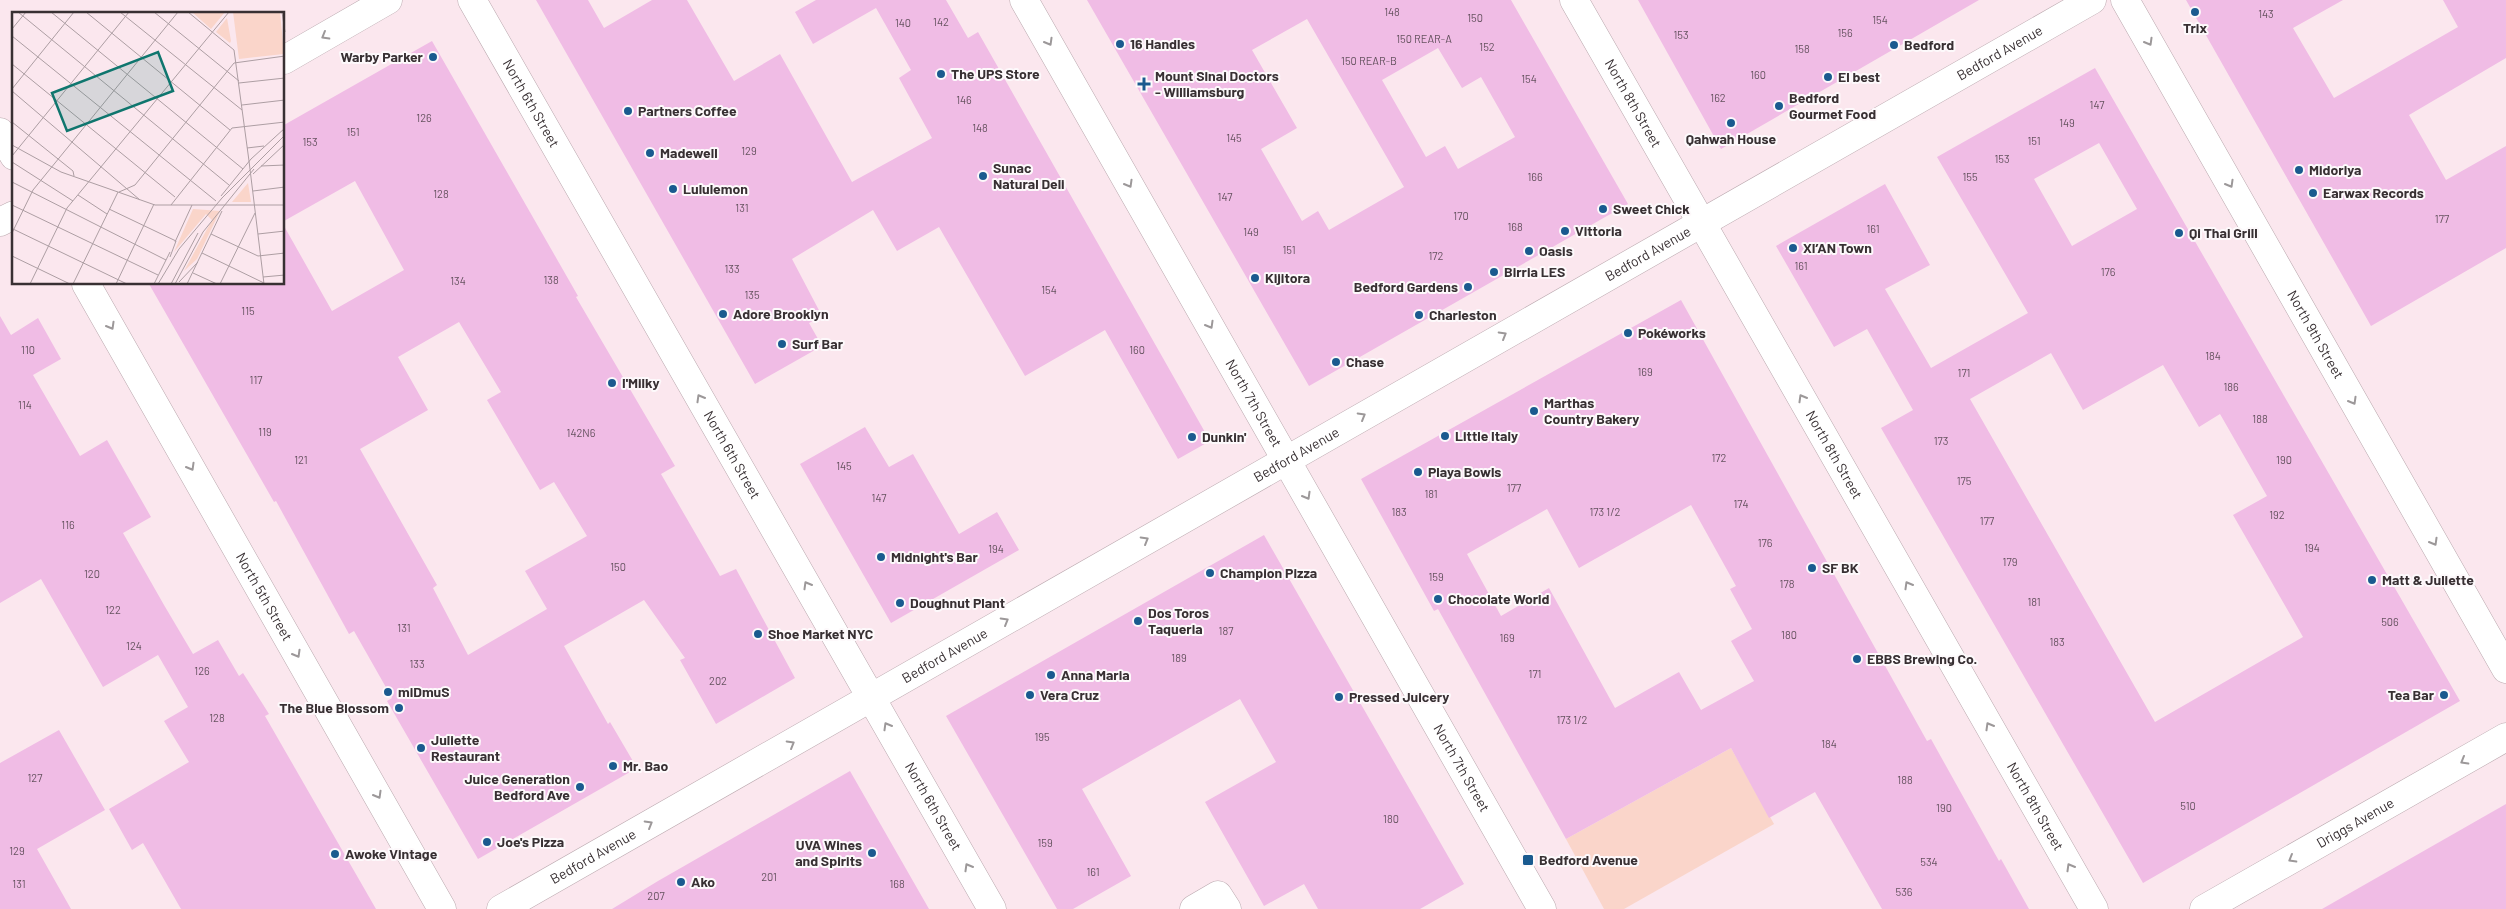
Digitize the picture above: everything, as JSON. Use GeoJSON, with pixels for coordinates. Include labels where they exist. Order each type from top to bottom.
{"type":"FeatureCollection","features":[{"type":"Feature","properties":{"kind":"street"},"geometry":{"type":"LineString","coordinates":[[285,59],[388,0]]}},
{"type":"Feature","properties":{"kind":"street","name":"North 6th Street"},"geometry":{"type":"LineString","coordinates":[[472,0],[992,909]]}},
{"type":"Feature","properties":{"kind":"street","name":"North 7th Street"},"geometry":{"type":"LineString","coordinates":[[1024,0],[1542,909]]}},
{"type":"Feature","properties":{"kind":"street","name":"North 8th Street"},"geometry":{"type":"LineString","coordinates":[[1574,0],[2094,909]]}},
{"type":"Feature","properties":{"kind":"street","name":"Bedford Avenue"},"geometry":{"type":"LineString","coordinates":[[501,909],[2092,0]]}},
{"type":"Feature","properties":{"kind":"street","name":"North 9th Street"},"geometry":{"type":"LineString","coordinates":[[2125,0],[2506,669]]}},
{"type":"Feature","properties":{"kind":"street"},"geometry":{"type":"LineString","coordinates":[[0,132],[12,153]]}},
{"type":"Feature","properties":{"kind":"street"},"geometry":{"type":"LineString","coordinates":[[0,222],[12,216]]}},
{"type":"Feature","properties":{"kind":"street","name":"North 5th Street"},"geometry":{"type":"LineString","coordinates":[[87,285],[442,909]]}},
{"type":"Feature","properties":{"kind":"street","name":"Driggs Avenue"},"geometry":{"type":"LineString","coordinates":[[2204,909],[2506,737]]}},
{"type":"Feature","properties":{"kind":"street"},"geometry":{"type":"LineString","coordinates":[[1194,909],[1218,896],[1227,909]]}},
{"type":"Feature","properties":{"kind":"shaded area"},"geometry":{"type":"Polygon","coordinates":[[[1731,748],[1774,824],[1624,909],[1604,909],[1566,839],[1731,748]]]}},
{"type":"Feature","properties":{"kind":"building"},"geometry":{"type":"Polygon","coordinates":[[[536,0],[588,0],[604,28],[652,0],[687,0],[734,81],[780,54],[852,182],[932,138],[899,78],[911,70],[876,8],[813,44],[795,12],[816,0],[946,0],[968,38],[978,32],[1210,441],[1178,459],[1105,330],[1025,376],[939,227],[897,251],[873,210],[792,259],[822,316],[809,323],[822,346],[755,384],[536,0]]]}},
{"type":"Feature","properties":{"kind":"building"},"geometry":{"type":"Polygon","coordinates":[[[1087,0],[1511,0],[1628,204],[1309,386],[1087,0]],[[1307,19],[1252,50],[1297,128],[1261,149],[1302,221],[1318,211],[1329,230],[1404,187],[1307,19]],[[1438,48],[1382,80],[1426,157],[1445,146],[1458,169],[1515,137],[1481,77],[1462,88],[1438,48]]]}},
{"type":"Feature","properties":{"kind":"building"},"geometry":{"type":"Polygon","coordinates":[[[1638,0],[1979,0],[1721,149],[1638,0]]]}},
{"type":"Feature","properties":{"kind":"building"},"geometry":{"type":"Polygon","coordinates":[[[2186,0],[2343,0],[2293,28],[2334,98],[2458,27],[2443,0],[2506,0],[2506,58],[2409,115],[2446,180],[2506,146],[2506,248],[2371,326],[2186,0]]]}},
{"type":"Feature","properties":{"kind":"building"},"geometry":{"type":"Polygon","coordinates":[[[432,41],[578,296],[576,297],[675,466],[661,474],[720,576],[736,569],[795,678],[716,724],[680,660],[685,658],[644,600],[564,646],[608,724],[610,722],[637,768],[478,859],[387,701],[392,698],[354,631],[349,634],[276,501],[274,502],[150,285],[285,285],[285,228],[332,311],[404,270],[355,181],[285,220],[285,124],[432,41]],[[459,322],[398,357],[428,410],[360,449],[437,585],[433,588],[468,655],[547,609],[525,571],[587,536],[554,482],[540,490],[487,400],[501,392],[459,322]]]}},
{"type":"Feature","properties":{"kind":"building"},"geometry":{"type":"Polygon","coordinates":[[[2095,68],[2460,701],[2143,883],[1881,428],[1913,410],[1867,329],[1834,347],[1776,246],[1885,184],[1930,265],[1885,289],[1931,368],[2028,313],[1937,157],[2095,68]],[[2099,143],[2034,179],[2072,246],[2137,209],[2099,143]],[[2051,353],[1970,399],[2155,722],[2303,637],[2233,515],[2267,496],[2220,414],[2199,427],[2163,365],[2083,410],[2051,353]]]}},
{"type":"Feature","properties":{"kind":"building"},"geometry":{"type":"Polygon","coordinates":[[[1681,300],[1927,741],[1931,739],[1999,861],[2001,859],[2029,909],[1882,909],[1815,792],[1769,818],[1731,748],[1566,839],[1438,609],[1434,611],[1361,479],[1681,300]],[[1691,505],[1579,568],[1547,509],[1467,554],[1501,616],[1549,588],[1615,708],[1679,672],[1701,710],[1754,681],[1731,641],[1752,629],[1730,589],[1736,586],[1691,505]]]}},
{"type":"Feature","properties":{"kind":"building"},"geometry":{"type":"Polygon","coordinates":[[[0,316],[11,335],[38,318],[61,359],[33,375],[80,456],[107,440],[151,517],[123,533],[164,605],[193,654],[218,640],[239,676],[243,673],[269,714],[265,716],[376,909],[181,909],[143,843],[132,850],[109,809],[189,762],[164,721],[188,707],[158,655],[103,687],[41,579],[0,603],[0,316]]]}},
{"type":"Feature","properties":{"kind":"building"},"geometry":{"type":"Polygon","coordinates":[[[865,427],[889,467],[913,454],[959,534],[997,512],[1019,550],[891,623],[800,464],[865,427]]]}},
{"type":"Feature","properties":{"kind":"building"},"geometry":{"type":"Polygon","coordinates":[[[1264,535],[1464,884],[1420,909],[1318,909],[1304,884],[1264,906],[1205,802],[1276,762],[1240,699],[1082,789],[1131,876],[1073,909],[1057,909],[946,716],[1264,535]]]}},
{"type":"Feature","properties":{"kind":"building"},"geometry":{"type":"Polygon","coordinates":[[[59,730],[105,810],[37,849],[71,909],[0,909],[0,763],[59,730]]]}},
{"type":"Feature","properties":{"kind":"building"},"geometry":{"type":"Polygon","coordinates":[[[850,771],[929,909],[612,909],[658,881],[850,771]]]}},
{"type":"Feature","properties":{"kind":"building"},"geometry":{"type":"Polygon","coordinates":[[[2506,804],[2506,909],[2322,909],[2506,804]]]}},
{"type":"Feature","properties":{"kind":"place","name":"Trix"},"geometry":{"type":"Point","coordinates":[2195,12]}},
{"type":"Feature","properties":{"kind":"place","name":"16 Handles"},"geometry":{"type":"Point","coordinates":[1120,44]}},
{"type":"Feature","properties":{"kind":"place","name":"Bedford"},"geometry":{"type":"Point","coordinates":[1894,45]}},
{"type":"Feature","properties":{"kind":"place","name":"Warby Parker"},"geometry":{"type":"Point","coordinates":[433,57]}},
{"type":"Feature","properties":{"kind":"place","name":"The UPS Store"},"geometry":{"type":"Point","coordinates":[941,74]}},
{"type":"Feature","properties":{"kind":"place","name":"El best"},"geometry":{"type":"Point","coordinates":[1828,77]}},
{"type":"Feature","properties":{"kind":"place","name":"Mount Sinai Doctors - Williamsburg"},"geometry":{"type":"Point","coordinates":[1144,84]}},
{"type":"Feature","properties":{"kind":"place","name":"Bedford Gourmet Food"},"geometry":{"type":"Point","coordinates":[1779,106]}},
{"type":"Feature","properties":{"kind":"place","name":"Partners Coffee"},"geometry":{"type":"Point","coordinates":[628,111]}},
{"type":"Feature","properties":{"kind":"place","name":"Qahwah House"},"geometry":{"type":"Point","coordinates":[1731,123]}},
{"type":"Feature","properties":{"kind":"place","name":"Madewell"},"geometry":{"type":"Point","coordinates":[650,153]}},
{"type":"Feature","properties":{"kind":"place","name":"Midoriya"},"geometry":{"type":"Point","coordinates":[2299,170]}},
{"type":"Feature","properties":{"kind":"place","name":"Sunac Natural Deli"},"geometry":{"type":"Point","coordinates":[983,176]}},
{"type":"Feature","properties":{"kind":"place","name":"Lululemon"},"geometry":{"type":"Point","coordinates":[673,189]}},
{"type":"Feature","properties":{"kind":"place","name":"Earwax Records"},"geometry":{"type":"Point","coordinates":[2313,193]}},
{"type":"Feature","properties":{"kind":"place","name":"Sweet Chick"},"geometry":{"type":"Point","coordinates":[1603,209]}},
{"type":"Feature","properties":{"kind":"place","name":"Vittoria"},"geometry":{"type":"Point","coordinates":[1565,231]}},
{"type":"Feature","properties":{"kind":"place","name":"Qi Thai Grill"},"geometry":{"type":"Point","coordinates":[2179,233]}},
{"type":"Feature","properties":{"kind":"place","name":"XI’AN Town"},"geometry":{"type":"Point","coordinates":[1793,248]}},
{"type":"Feature","properties":{"kind":"place","name":"Oasis"},"geometry":{"type":"Point","coordinates":[1529,251]}},
{"type":"Feature","properties":{"kind":"place","name":"Birria LES"},"geometry":{"type":"Point","coordinates":[1494,272]}},
{"type":"Feature","properties":{"kind":"place","name":"Kijitora"},"geometry":{"type":"Point","coordinates":[1255,278]}},
{"type":"Feature","properties":{"kind":"place","name":"Bedford Gardens"},"geometry":{"type":"Point","coordinates":[1468,287]}},
{"type":"Feature","properties":{"kind":"place","name":"Adore Brooklyn"},"geometry":{"type":"Point","coordinates":[723,314]}},
{"type":"Feature","properties":{"kind":"place","name":"Charleston"},"geometry":{"type":"Point","coordinates":[1419,315]}},
{"type":"Feature","properties":{"kind":"place","name":"Pokéworks"},"geometry":{"type":"Point","coordinates":[1628,333]}},
{"type":"Feature","properties":{"kind":"place","name":"Surf Bar"},"geometry":{"type":"Point","coordinates":[782,344]}},
{"type":"Feature","properties":{"kind":"place","name":"Chase"},"geometry":{"type":"Point","coordinates":[1336,362]}},
{"type":"Feature","properties":{"kind":"place","name":"I'Milky"},"geometry":{"type":"Point","coordinates":[612,383]}},
{"type":"Feature","properties":{"kind":"place","name":"Marthas Country Bakery"},"geometry":{"type":"Point","coordinates":[1534,411]}},
{"type":"Feature","properties":{"kind":"place","name":"Little Italy"},"geometry":{"type":"Point","coordinates":[1445,436]}},
{"type":"Feature","properties":{"kind":"place","name":"Dunkin'"},"geometry":{"type":"Point","coordinates":[1192,437]}},
{"type":"Feature","properties":{"kind":"place","name":"Playa Bowls"},"geometry":{"type":"Point","coordinates":[1418,472]}},
{"type":"Feature","properties":{"kind":"place","name":"Midnight's Bar"},"geometry":{"type":"Point","coordinates":[881,557]}},
{"type":"Feature","properties":{"kind":"place","name":"SF BK"},"geometry":{"type":"Point","coordinates":[1812,568]}},
{"type":"Feature","properties":{"kind":"place","name":"Champion Pizza"},"geometry":{"type":"Point","coordinates":[1210,573]}},
{"type":"Feature","properties":{"kind":"place","name":"Matt & Juliette"},"geometry":{"type":"Point","coordinates":[2372,580]}},
{"type":"Feature","properties":{"kind":"place","name":"Chocolate World"},"geometry":{"type":"Point","coordinates":[1438,599]}},
{"type":"Feature","properties":{"kind":"place","name":"Doughnut Plant"},"geometry":{"type":"Point","coordinates":[900,603]}},
{"type":"Feature","properties":{"kind":"place","name":"Dos Toros Taqueria"},"geometry":{"type":"Point","coordinates":[1138,621]}},
{"type":"Feature","properties":{"kind":"place","name":"Shoe Market NYC"},"geometry":{"type":"Point","coordinates":[758,634]}},
{"type":"Feature","properties":{"kind":"place","name":"EBBS Brewing Co."},"geometry":{"type":"Point","coordinates":[1857,659]}},
{"type":"Feature","properties":{"kind":"place","name":"Anna Maria"},"geometry":{"type":"Point","coordinates":[1051,675]}},
{"type":"Feature","properties":{"kind":"place","name":"miDmuS"},"geometry":{"type":"Point","coordinates":[388,692]}},
{"type":"Feature","properties":{"kind":"place","name":"Vera Cruz"},"geometry":{"type":"Point","coordinates":[1030,695]}},
{"type":"Feature","properties":{"kind":"place","name":"Tea Bar"},"geometry":{"type":"Point","coordinates":[2444,695]}},
{"type":"Feature","properties":{"kind":"place","name":"Pressed Juicery"},"geometry":{"type":"Point","coordinates":[1339,697]}},
{"type":"Feature","properties":{"kind":"place","name":"The Blue Blossom"},"geometry":{"type":"Point","coordinates":[399,708]}},
{"type":"Feature","properties":{"kind":"place","name":"Juliette Restaurant"},"geometry":{"type":"Point","coordinates":[421,748]}},
{"type":"Feature","properties":{"kind":"place","name":"Mr. Bao"},"geometry":{"type":"Point","coordinates":[613,766]}},
{"type":"Feature","properties":{"kind":"place","name":"Juice Generation Bedford Ave"},"geometry":{"type":"Point","coordinates":[580,787]}},
{"type":"Feature","properties":{"kind":"place","name":"Joe's Pizza"},"geometry":{"type":"Point","coordinates":[487,842]}},
{"type":"Feature","properties":{"kind":"place","name":"UVA Wines and Spirits"},"geometry":{"type":"Point","coordinates":[872,853]}},
{"type":"Feature","properties":{"kind":"place","name":"Awoke Vintage"},"geometry":{"type":"Point","coordinates":[335,854]}},
{"type":"Feature","properties":{"kind":"place","name":"Bedford Avenue"},"geometry":{"type":"Point","coordinates":[1528,860]}},
{"type":"Feature","properties":{"kind":"place","name":"Ako"},"geometry":{"type":"Point","coordinates":[681,882]}}]}
